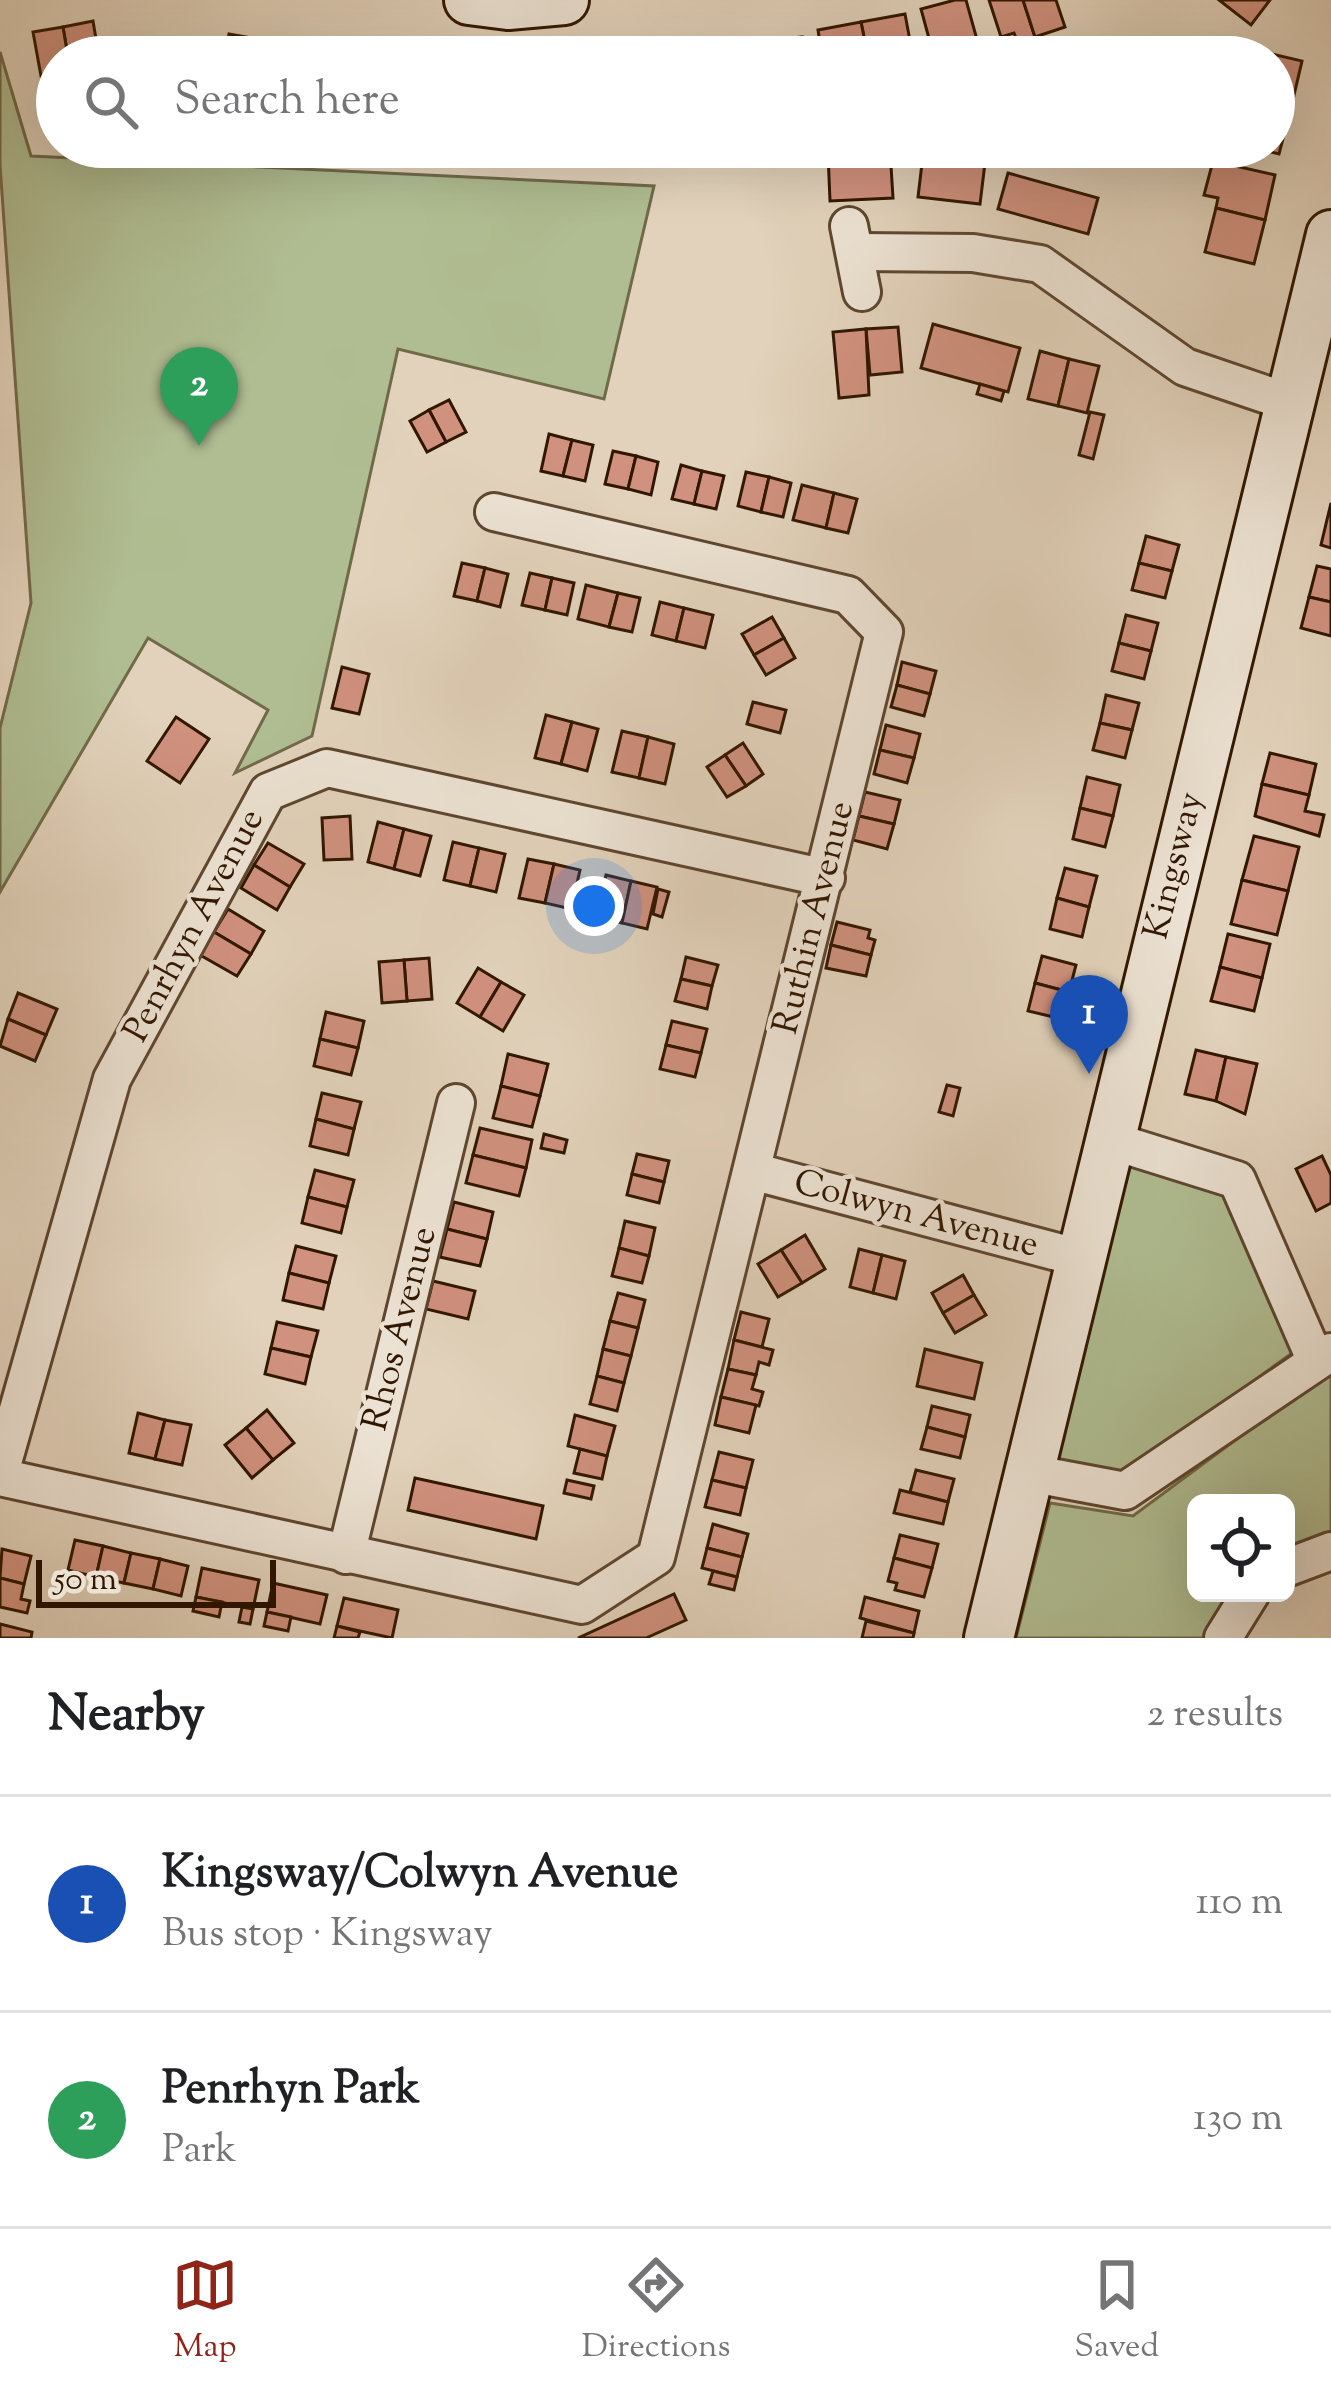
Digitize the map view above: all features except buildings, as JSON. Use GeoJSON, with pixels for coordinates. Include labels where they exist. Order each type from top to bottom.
{"type":"FeatureCollection","features":[{"type":"Feature","properties":{"kind":"street"},"geometry":{"type":"LineString","coordinates":[[469,0],[508,5],[564,0]]}},
{"type":"Feature","properties":{"kind":"street","name":"Kingsway"},"geometry":{"type":"LineString","coordinates":[[989,1638],[1331,235]]}},
{"type":"Feature","properties":{"kind":"street"},"geometry":{"type":"LineString","coordinates":[[862,292],[853,239],[1040,264],[1185,368],[1288,402]]}},
{"type":"Feature","properties":{"kind":"street","name":"Ruthin Avenue"},"geometry":{"type":"LineString","coordinates":[[346,1555],[582,1605],[656,1556],[884,632],[848,595],[494,513]]}},
{"type":"Feature","properties":{"kind":"street","name":"Penrhyn Avenue"},"geometry":{"type":"LineString","coordinates":[[0,1475],[112,1079],[268,792],[327,768],[826,878]]}},
{"type":"Feature","properties":{"kind":"street","name":"Rhos Avenue"},"geometry":{"type":"LineString","coordinates":[[346,1555],[456,1103]]}},
{"type":"Feature","properties":{"kind":"street"},"geometry":{"type":"LineString","coordinates":[[1029,1473],[1125,1491],[1323,1355],[1237,1180],[1109,1140]]}},
{"type":"Feature","properties":{"kind":"street","name":"Colwyn Avenue"},"geometry":{"type":"LineString","coordinates":[[752,1171],[1080,1258]]}},
{"type":"Feature","properties":{"kind":"street"},"geometry":{"type":"LineString","coordinates":[[0,1475],[346,1555]]}},
{"type":"Feature","properties":{"kind":"street"},"geometry":{"type":"LineString","coordinates":[[1295,1565],[1331,1552]]}},
{"type":"Feature","properties":{"kind":"street"},"geometry":{"type":"LineString","coordinates":[[1223,1638],[1245,1602]]}},
{"type":"Feature","properties":{"kind":"green space"},"geometry":{"type":"Polygon","coordinates":[[[0,52],[36,168],[280,168],[654,186],[604,399],[398,349],[312,736],[235,773],[268,710],[148,638],[0,892],[0,728],[31,603],[0,165],[0,52]]]}},
{"type":"Feature","properties":{"kind":"green space"},"geometry":{"type":"Polygon","coordinates":[[[1133,1157],[1226,1188],[1295,1351],[1121,1476],[1049,1461],[1133,1157]]]}},
{"type":"Feature","properties":{"kind":"green space"},"geometry":{"type":"Polygon","coordinates":[[[1331,1369],[1331,1535],[1295,1547],[1295,1494],[1187,1494],[1187,1602],[1230,1602],[1210,1638],[1016,1638],[1050,1503],[1133,1516],[1331,1369]]]}},
{"type":"Feature","properties":{"kind":"place","name":"Penrhyn Park"},"geometry":{"type":"Point","coordinates":[199,446]}},
{"type":"Feature","properties":{"kind":"place","name":"Kingsway/Colwyn Avenue"},"geometry":{"type":"Point","coordinates":[1089,1074]}}]}
